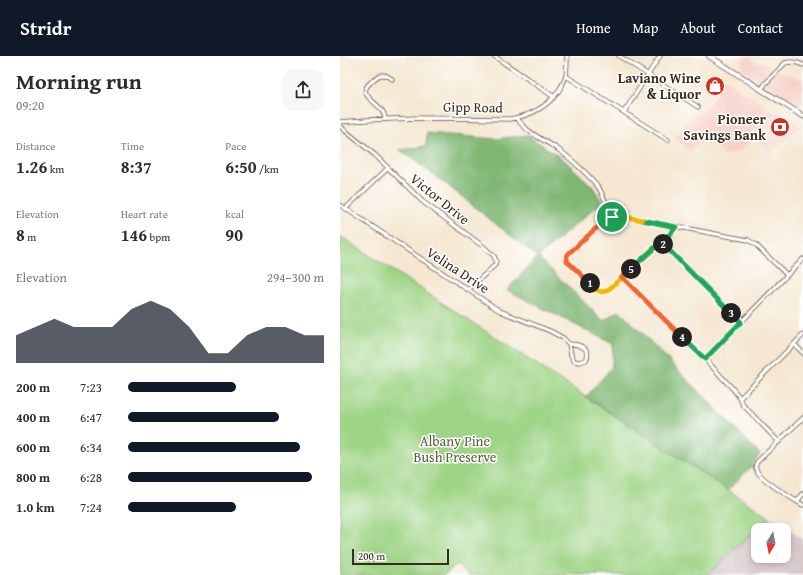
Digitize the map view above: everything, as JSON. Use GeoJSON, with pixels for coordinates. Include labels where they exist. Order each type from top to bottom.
{"type":"FeatureCollection","features":[{"type":"Feature","properties":{"kind":"main road"},"geometry":{"type":"LineString","coordinates":[[710,56],[803,116]]}},
{"type":"Feature","properties":{"kind":"street"},"geometry":{"type":"LineString","coordinates":[[494,56],[554,97]]}},
{"type":"Feature","properties":{"kind":"street","name":"Gipp Road"},"geometry":{"type":"LineString","coordinates":[[340,123],[436,118],[518,118],[538,110],[554,97],[562,86],[566,76],[567,56]]}},
{"type":"Feature","properties":{"kind":"street"},"geometry":{"type":"LineString","coordinates":[[619,56],[698,107]]}},
{"type":"Feature","properties":{"kind":"street"},"geometry":{"type":"LineString","coordinates":[[624,112],[660,56]]}},
{"type":"Feature","properties":{"kind":"street"},"geometry":{"type":"LineString","coordinates":[[788,56],[790,62]]}},
{"type":"Feature","properties":{"kind":"street"},"geometry":{"type":"LineString","coordinates":[[761,90],[783,65],[794,62],[803,65]]}},
{"type":"Feature","properties":{"kind":"street"},"geometry":{"type":"LineString","coordinates":[[385,120],[384,113],[366,95],[365,89],[380,75],[385,75],[392,79]]}},
{"type":"Feature","properties":{"kind":"street"},"geometry":{"type":"LineString","coordinates":[[566,76],[668,140]]}},
{"type":"Feature","properties":{"kind":"street"},"geometry":{"type":"LineString","coordinates":[[518,118],[525,128],[559,150],[594,182],[602,193],[612,217]]}},
{"type":"Feature","properties":{"kind":"street","name":"Victor Drive"},"geometry":{"type":"LineString","coordinates":[[340,123],[342,128],[375,155],[423,202],[484,247],[495,257],[495,265],[468,290]]}},
{"type":"Feature","properties":{"kind":"street"},"geometry":{"type":"LineString","coordinates":[[346,208],[388,168]]}},
{"type":"Feature","properties":{"kind":"street","name":"Velina Drive"},"geometry":{"type":"LineString","coordinates":[[340,205],[500,311],[550,331],[563,338],[569,344],[574,361],[580,362],[586,360],[589,354],[586,350],[576,344],[569,344]]}},
{"type":"Feature","properties":{"kind":"street"},"geometry":{"type":"LineString","coordinates":[[676,227],[607,291],[599,292],[569,263],[567,259],[567,255],[594,230],[615,216],[627,217],[748,240],[756,245],[787,275]]}},
{"type":"Feature","properties":{"kind":"street"},"geometry":{"type":"LineString","coordinates":[[661,242],[741,322]]}},
{"type":"Feature","properties":{"kind":"street"},"geometry":{"type":"LineString","coordinates":[[705,359],[803,259]]}},
{"type":"Feature","properties":{"kind":"street"},"geometry":{"type":"LineString","coordinates":[[622,277],[705,359],[733,389],[743,405],[779,442]]}},
{"type":"Feature","properties":{"kind":"street"},"geometry":{"type":"LineString","coordinates":[[740,398],[803,335]]}},
{"type":"Feature","properties":{"kind":"street"},"geometry":{"type":"LineString","coordinates":[[794,344],[803,352]]}},
{"type":"Feature","properties":{"kind":"street"},"geometry":{"type":"LineString","coordinates":[[803,418],[758,460],[756,464],[757,472],[765,480],[803,505]]}},
{"type":"Feature","properties":{"kind":"street"},"geometry":{"type":"LineString","coordinates":[[796,501],[803,494]]}},
{"type":"Feature","properties":{"kind":"shaded area"},"geometry":{"type":"Polygon","coordinates":[[[750,56],[755,62],[764,63],[803,81],[803,109],[743,70],[740,60],[750,56]]]}},
{"type":"Feature","properties":{"kind":"shaded area"},"geometry":{"type":"Polygon","coordinates":[[[717,74],[764,106],[800,125],[771,153],[754,137],[740,151],[724,155],[706,136],[689,151],[675,138],[693,115],[704,111],[718,92],[709,86],[717,74]]]}},
{"type":"Feature","properties":{"kind":"shaded area"},"geometry":{"type":"Polygon","coordinates":[[[769,517],[778,523],[763,523],[769,517]]]}},
{"type":"Feature","properties":{"kind":"shaded area"},"geometry":{"type":"Polygon","coordinates":[[[791,532],[803,540],[803,575],[707,575],[751,534],[751,563],[791,563],[791,532]]]}},
{"type":"Feature","properties":{"kind":"green space"},"geometry":{"type":"Polygon","coordinates":[[[427,133],[496,139],[527,135],[563,159],[593,187],[602,202],[538,257],[603,321],[619,311],[760,454],[749,469],[728,490],[586,397],[612,367],[613,344],[507,290],[537,257],[441,180],[400,150],[426,146],[427,133]]]}},
{"type":"Feature","properties":{"kind":"green space","name":"Albany Pine Bush Preserve"},"geometry":{"type":"Polygon","coordinates":[[[340,236],[769,517],[763,523],[751,523],[751,534],[707,575],[467,575],[457,564],[444,575],[340,575],[340,236]]]}},
{"type":"Feature","properties":{"kind":"place","name":"Laviano Wine & Liquor"},"geometry":{"type":"Point","coordinates":[715,86]}},
{"type":"Feature","properties":{"kind":"place","name":"Pioneer Savings Bank"},"geometry":{"type":"Point","coordinates":[780,127]}},
{"type":"Feature","properties":{"kind":"route"},"geometry":{"type":"LineString","coordinates":[[612,217],[594,230],[569,253],[566,257],[567,261],[599,292],[605,292],[661,242],[741,322],[705,359],[622,277],[661,242],[672,232],[676,227],[627,217],[612,217]]}}]}
